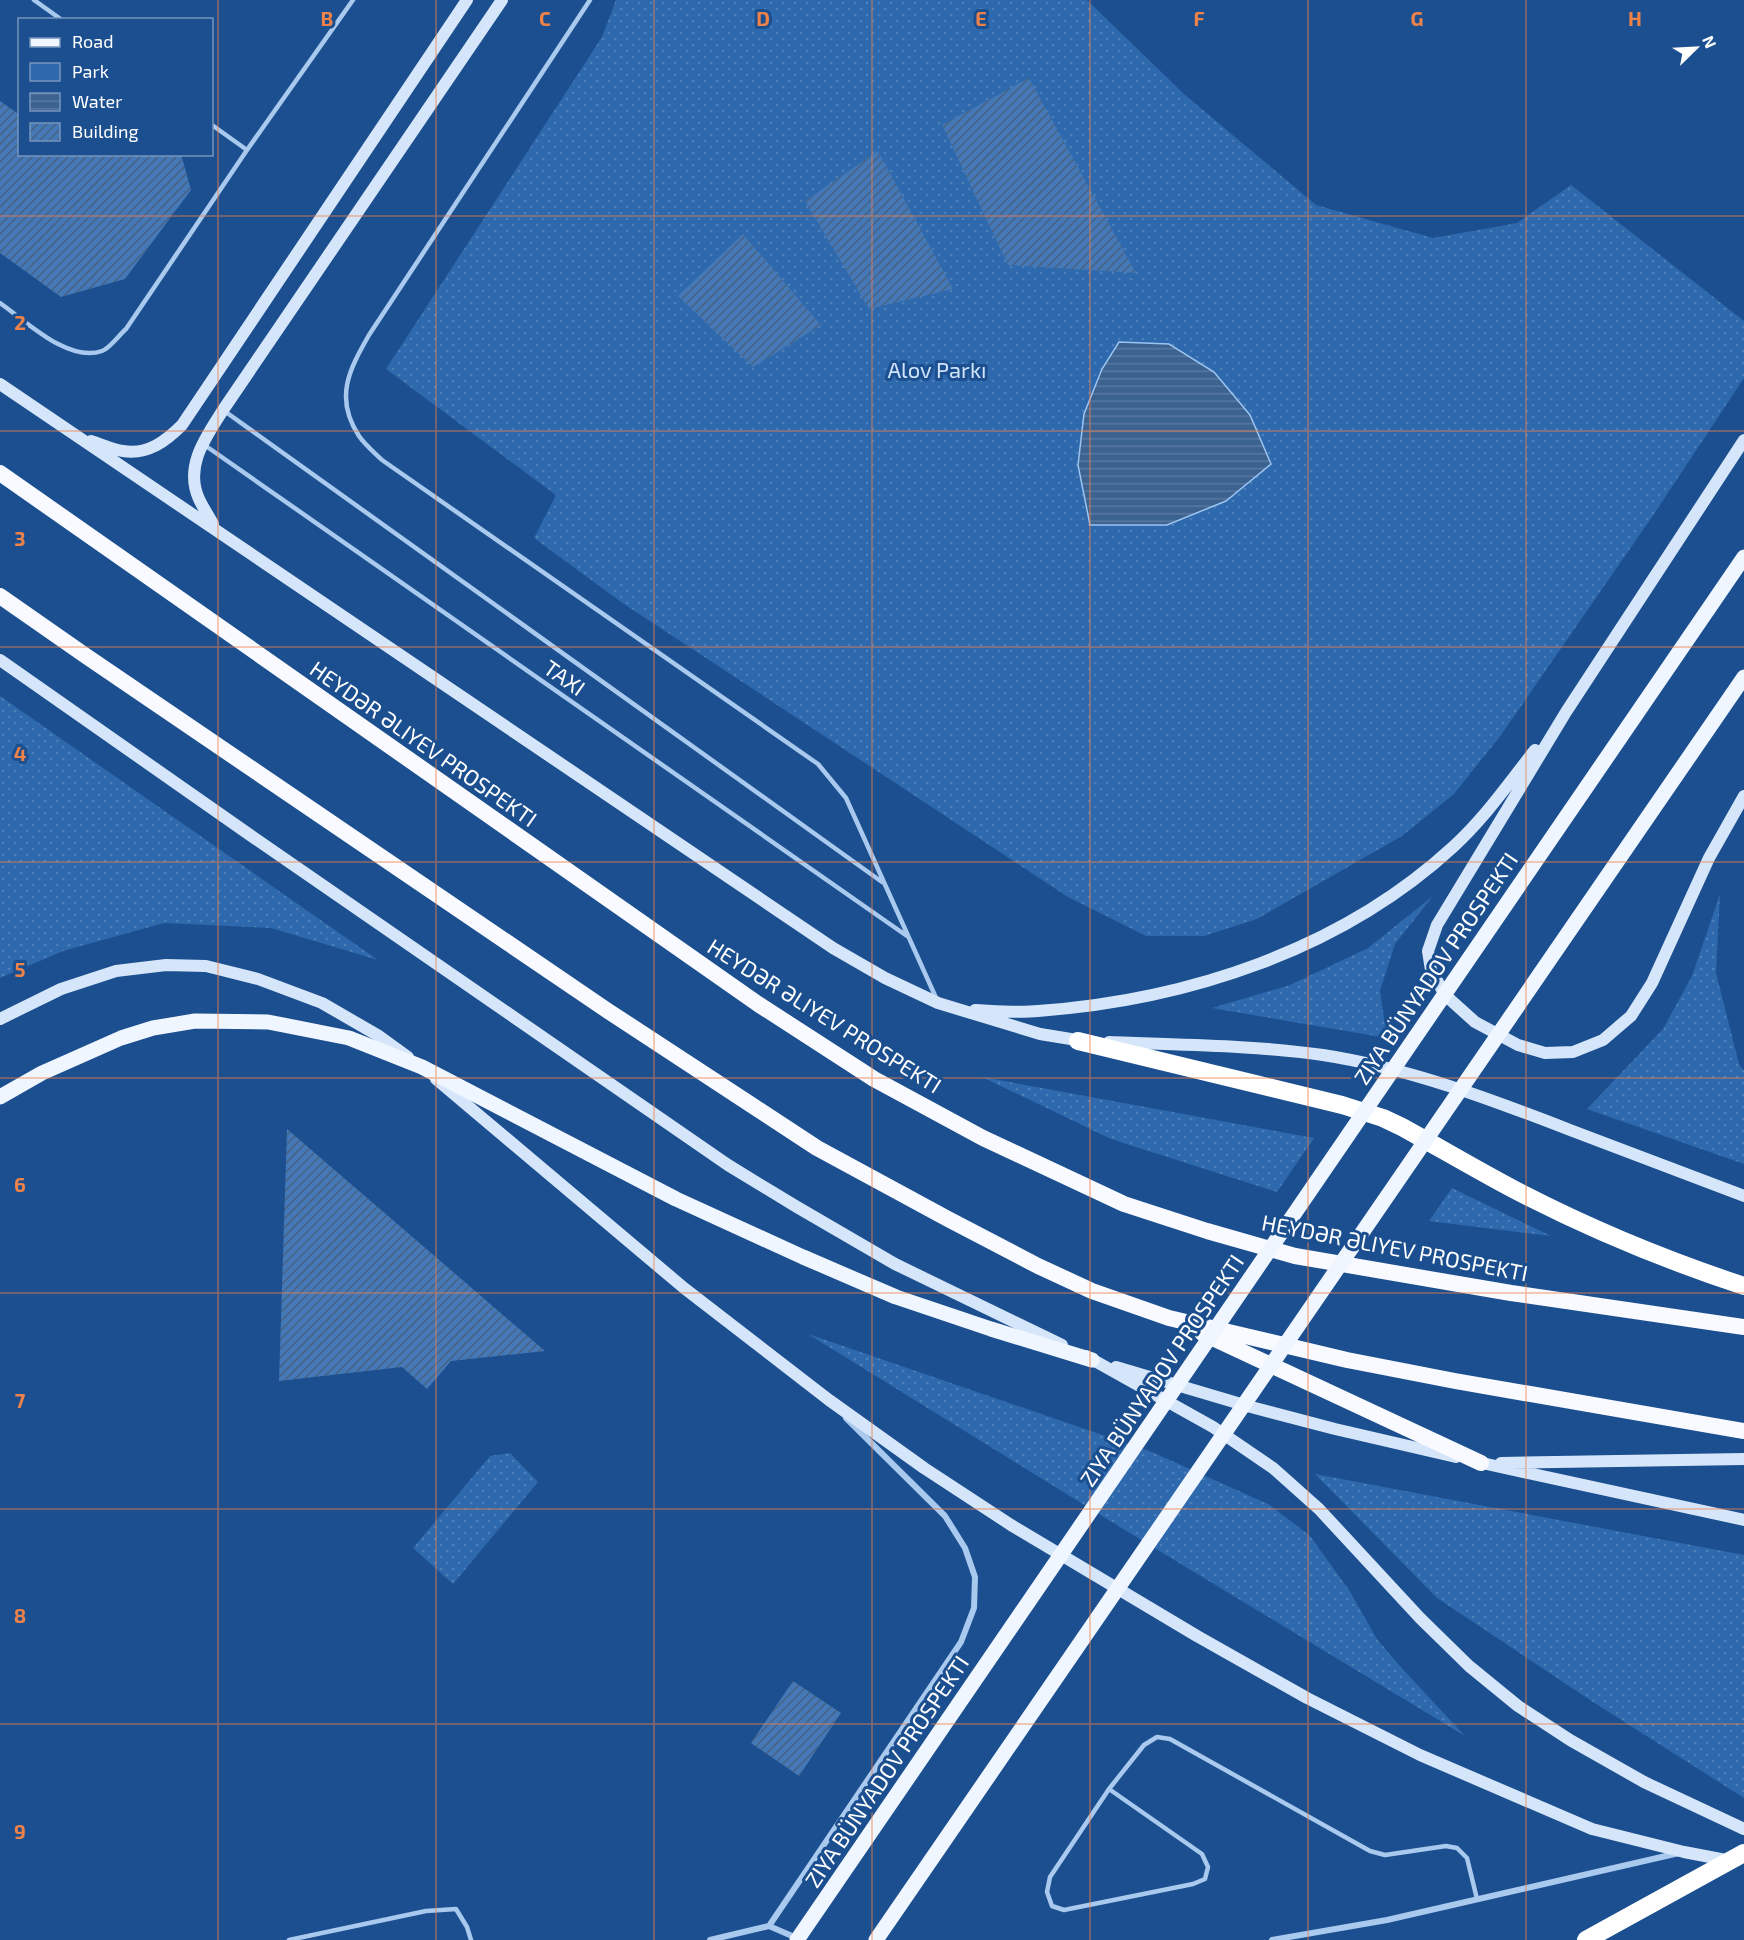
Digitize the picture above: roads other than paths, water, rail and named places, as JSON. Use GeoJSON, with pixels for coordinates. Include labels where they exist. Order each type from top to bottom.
{"type":"FeatureCollection","features":[{"type":"Feature","properties":{"kind":"highway","name":"HEYDƏR ƏLIYEV PROSPEKTI"},"geometry":{"type":"LineString","coordinates":[[0,473],[758,1004],[874,1078],[983,1138],[1124,1204],[1295,1256],[1511,1293],[1744,1327]]}},
{"type":"Feature","properties":{"kind":"highway"},"geometry":{"type":"LineString","coordinates":[[0,596],[589,998],[817,1148],[1038,1266],[1092,1291],[1168,1318],[1481,1463]]}},
{"type":"Feature","properties":{"kind":"highway"},"geometry":{"type":"LineString","coordinates":[[1078,1041],[1342,1105],[1383,1118],[1515,1190],[1589,1226],[1702,1272],[1744,1286]]}},
{"type":"Feature","properties":{"kind":"highway"},"geometry":{"type":"LineString","coordinates":[[1168,1318],[1358,1362],[1744,1431]]}},
{"type":"Feature","properties":{"kind":"highway"},"geometry":{"type":"LineString","coordinates":[[1586,1940],[1744,1853]]}},
{"type":"Feature","properties":{"kind":"main road"},"geometry":{"type":"LineString","coordinates":[[79,437],[123,451],[146,450],[167,440],[182,425],[466,0]]}},
{"type":"Feature","properties":{"kind":"main road"},"geometry":{"type":"LineString","coordinates":[[215,528],[198,498],[193,478],[203,443],[223,410],[502,0]]}},
{"type":"Feature","properties":{"kind":"main road"},"geometry":{"type":"LineString","coordinates":[[0,384],[833,948],[885,978],[938,1003],[1040,1034],[1078,1041],[1257,1049],[1322,1055],[1374,1065],[1489,1099],[1744,1196]]}},
{"type":"Feature","properties":{"kind":"main road"},"geometry":{"type":"LineString","coordinates":[[1744,440],[1566,712],[1437,925],[1428,951],[1431,970],[1445,995],[1475,1022],[1518,1045],[1545,1053],[1573,1052],[1603,1040],[1631,1016],[1652,983],[1709,858],[1744,796]]}},
{"type":"Feature","properties":{"kind":"main road","name":"ZIYA BÜNYADOV PROSPEKTI"},"geometry":{"type":"LineString","coordinates":[[797,1940],[1744,557]]}},
{"type":"Feature","properties":{"kind":"main road"},"geometry":{"type":"LineString","coordinates":[[0,660],[728,1165],[895,1263],[1092,1360],[1213,1427],[1273,1468],[1319,1509],[1468,1666],[1518,1706],[1570,1740],[1644,1782],[1744,1828]]}},
{"type":"Feature","properties":{"kind":"main road"},"geometry":{"type":"LineString","coordinates":[[876,1940],[1744,677]]}},
{"type":"Feature","properties":{"kind":"main road"},"geometry":{"type":"LineString","coordinates":[[960,1010],[1036,1011],[1092,1006],[1158,995],[1216,978],[1293,951],[1354,921],[1409,884],[1454,846],[1487,810],[1566,712]]}},
{"type":"Feature","properties":{"kind":"main road"},"geometry":{"type":"LineString","coordinates":[[0,1019],[61,989],[116,971],[166,965],[206,966],[258,979],[322,1003],[378,1036],[422,1067],[684,1288],[829,1400],[1011,1525],[1197,1636],[1307,1698],[1420,1755],[1592,1829],[1684,1852],[1744,1863]]}},
{"type":"Feature","properties":{"kind":"main road"},"geometry":{"type":"LineString","coordinates":[[0,1097],[42,1073],[121,1038],[153,1028],[195,1021],[268,1022],[349,1038],[422,1067],[676,1199],[896,1297],[991,1329],[1251,1407],[1481,1463],[1744,1520]]}},
{"type":"Feature","properties":{"kind":"main road"},"geometry":{"type":"LineString","coordinates":[[1481,1463],[1744,1459]]}},
{"type":"Feature","properties":{"kind":"street"},"geometry":{"type":"LineString","coordinates":[[769,1926],[961,1642],[974,1608],[975,1577],[965,1548],[945,1516],[829,1400]]}},
{"type":"Feature","properties":{"kind":"street"},"geometry":{"type":"LineString","coordinates":[[1272,1940],[1387,1920],[1684,1852]]}},
{"type":"Feature","properties":{"kind":"street"},"geometry":{"type":"LineString","coordinates":[[710,1940],[769,1926],[802,1940]]}},
{"type":"Feature","properties":{"kind":"lane"},"geometry":{"type":"LineString","coordinates":[[34,0],[59,18]]}},
{"type":"Feature","properties":{"kind":"lane"},"geometry":{"type":"LineString","coordinates":[[0,303],[58,344],[82,353],[104,351],[126,328],[353,0]]}},
{"type":"Feature","properties":{"kind":"lane"},"geometry":{"type":"LineString","coordinates":[[590,0],[369,335],[351,367],[345,394],[348,415],[360,437],[381,460],[818,764],[846,798],[938,1003]]}},
{"type":"Feature","properties":{"kind":"lane"},"geometry":{"type":"LineString","coordinates":[[213,126],[247,150]]}},
{"type":"Feature","properties":{"kind":"lane","name":"TAXI"},"geometry":{"type":"LineString","coordinates":[[223,410],[884,884]]}},
{"type":"Feature","properties":{"kind":"lane","name":"TAXI"},"geometry":{"type":"LineString","coordinates":[[203,443],[909,938]]}},
{"type":"Feature","properties":{"kind":"lane"},"geometry":{"type":"LineString","coordinates":[[1109,1789],[1202,1854],[1208,1867],[1205,1879],[1193,1884],[1064,1910],[1052,1906],[1047,1892],[1050,1877],[1109,1789],[1144,1745],[1157,1737],[1170,1739],[1370,1851],[1385,1855],[1446,1846],[1457,1848],[1467,1858],[1478,1899]]}},
{"type":"Feature","properties":{"kind":"lane"},"geometry":{"type":"LineString","coordinates":[[289,1940],[426,1911],[456,1909],[467,1927],[471,1940]]}},
{"type":"Feature","properties":{"kind":"water"},"geometry":{"type":"Polygon","coordinates":[[[1119,342],[1169,344],[1214,372],[1250,415],[1271,464],[1226,501],[1167,525],[1090,525],[1078,465],[1084,414],[1102,369],[1119,342]]]}},
{"type":"Feature","properties":{"kind":"park label","name":"Alov Parkı"},"geometry":{"type":"Point","coordinates":[937,369]}}]}
